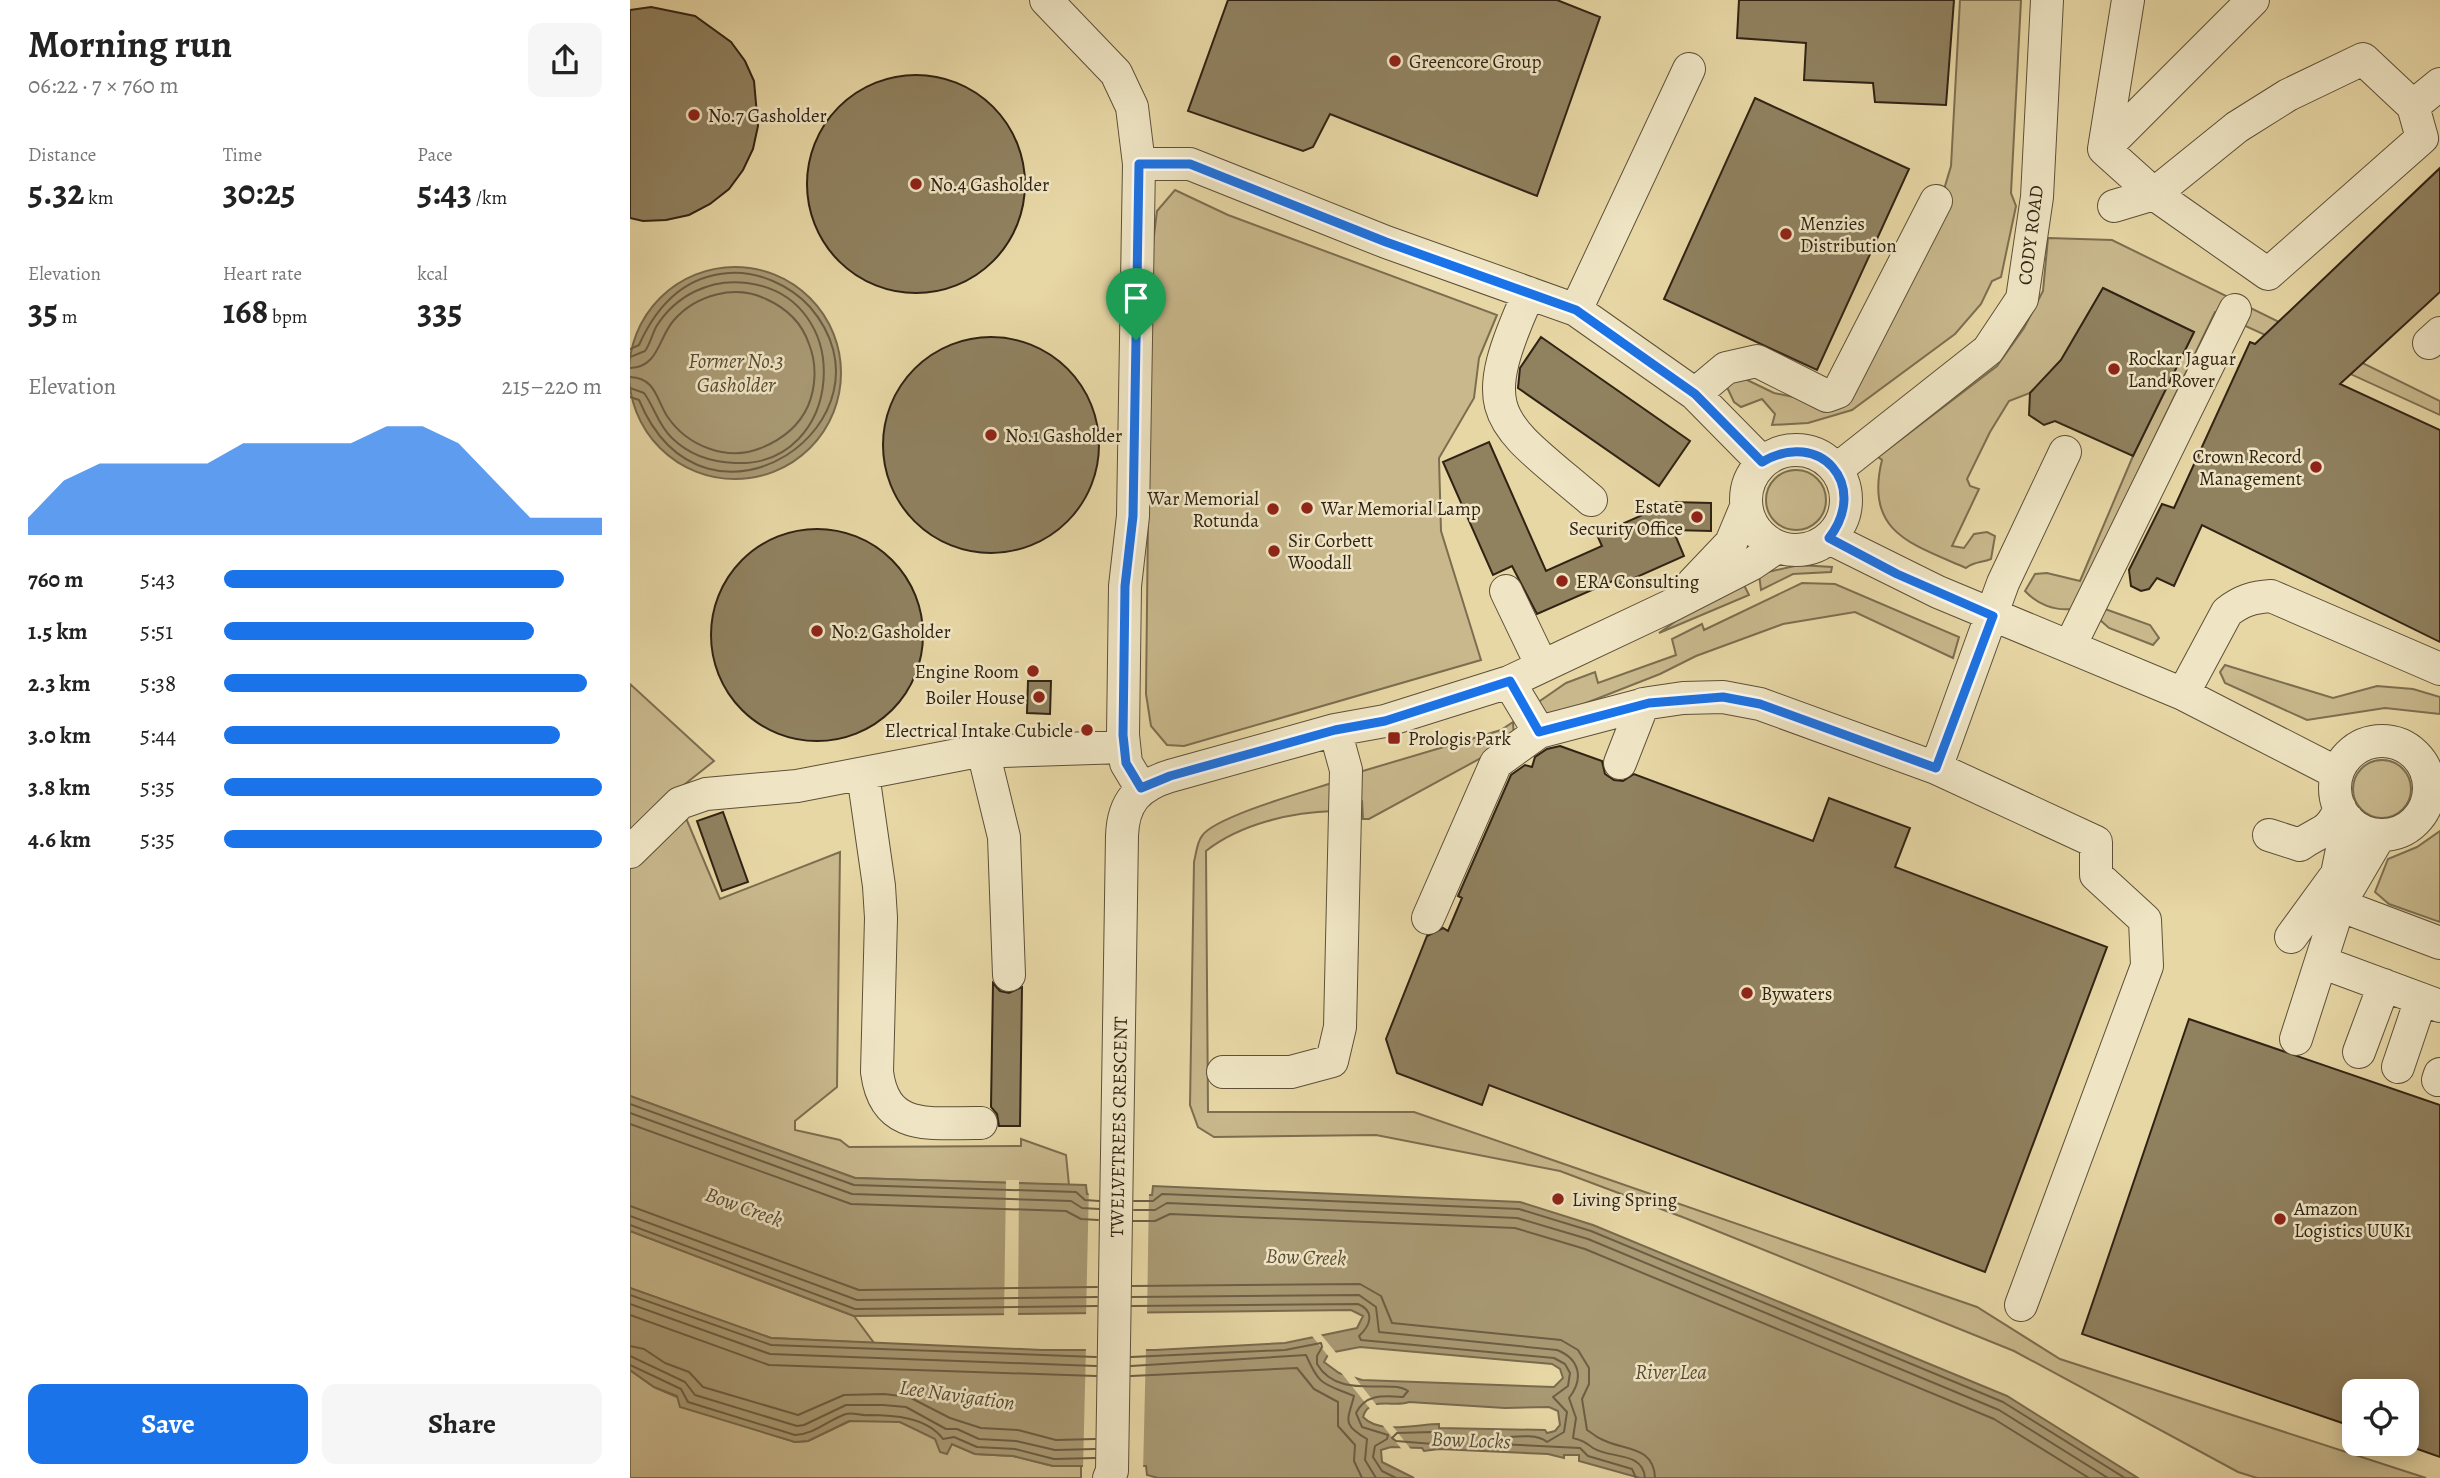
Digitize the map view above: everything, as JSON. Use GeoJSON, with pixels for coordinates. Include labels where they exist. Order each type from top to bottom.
{"type":"FeatureCollection","features":[{"type":"Feature","properties":{"kind":"street"},"geometry":{"type":"LineString","coordinates":[[1046,0],[1116,73],[1132,107],[1139,164],[1133,516],[1125,586],[1124,747],[1126,763],[1141,788],[1170,776],[1335,730],[1385,721],[1510,681],[1670,606],[1752,564],[1777,548],[1804,549],[1829,538],[1840,523],[1845,505],[1844,487],[1836,470],[1824,459],[1809,452],[1792,450],[1776,454],[1762,462],[1748,482],[1746,507],[1731,543],[1670,606]]}},
{"type":"Feature","properties":{"kind":"street","name":"CODY ROAD"},"geometry":{"type":"LineString","coordinates":[[1836,470],[1989,350],[2022,299],[2036,197],[2047,0]]}},
{"type":"Feature","properties":{"kind":"street"},"geometry":{"type":"LineString","coordinates":[[2104,149],[2128,0]]}},
{"type":"Feature","properties":{"kind":"street"},"geometry":{"type":"LineString","coordinates":[[2104,149],[2253,0]]}},
{"type":"Feature","properties":{"kind":"street"},"geometry":{"type":"LineString","coordinates":[[2104,149],[2154,194],[2268,274],[2422,138],[2413,106],[2363,59],[2288,96],[2237,127],[2154,194],[2114,206]]}},
{"type":"Feature","properties":{"kind":"street"},"geometry":{"type":"LineString","coordinates":[[1576,310],[1689,69]]}},
{"type":"Feature","properties":{"kind":"street"},"geometry":{"type":"LineString","coordinates":[[2413,106],[2440,84]]}},
{"type":"Feature","properties":{"kind":"street"},"geometry":{"type":"LineString","coordinates":[[1139,164],[1190,164],[1386,242],[1576,310],[1695,394],[1762,462]]}},
{"type":"Feature","properties":{"kind":"street"},"geometry":{"type":"LineString","coordinates":[[1695,394],[1726,368],[1758,361],[1827,397],[1838,392],[1936,201]]}},
{"type":"Feature","properties":{"kind":"street"},"geometry":{"type":"LineString","coordinates":[[1529,293],[1505,346],[1498,372],[1497,395],[1503,416],[1522,441],[1591,500]]}},
{"type":"Feature","properties":{"kind":"street"},"geometry":{"type":"LineString","coordinates":[[2070,646],[2235,310]]}},
{"type":"Feature","properties":{"kind":"street"},"geometry":{"type":"LineString","coordinates":[[1936,768],[2003,583],[2065,452]]}},
{"type":"Feature","properties":{"kind":"street"},"geometry":{"type":"LineString","coordinates":[[1746,507],[1756,531],[1777,548]]}},
{"type":"Feature","properties":{"kind":"street"},"geometry":{"type":"LineString","coordinates":[[1829,538],[1897,574],[2183,694],[2337,773]]}},
{"type":"Feature","properties":{"kind":"street"},"geometry":{"type":"LineString","coordinates":[[1506,591],[1542,666]]}},
{"type":"Feature","properties":{"kind":"street"},"geometry":{"type":"LineString","coordinates":[[2183,694],[2227,612],[2239,603],[2255,597],[2271,596],[2440,669]]}},
{"type":"Feature","properties":{"kind":"street"},"geometry":{"type":"LineString","coordinates":[[1510,681],[1539,732]]}},
{"type":"Feature","properties":{"kind":"street"},"geometry":{"type":"LineString","coordinates":[[1428,918],[1496,763],[1539,732],[1643,704],[1683,698],[1723,697],[1760,704],[1936,768],[2096,842],[2096,875],[2145,920],[2147,966],[2021,1305]]}},
{"type":"Feature","properties":{"kind":"street"},"geometry":{"type":"LineString","coordinates":[[1620,763],[1643,704]]}},
{"type":"Feature","properties":{"kind":"street"},"geometry":{"type":"LineString","coordinates":[[1223,1072],[1291,1072],[1332,1061],[1340,1027],[1346,809],[1346,770],[1335,730]]}},
{"type":"Feature","properties":{"kind":"street"},"geometry":{"type":"LineString","coordinates":[[2291,937],[2337,874],[2344,814],[2335,788],[2337,773],[2344,758],[2372,741],[2399,744],[2427,754],[2431,813],[2396,832],[2380,835],[2358,828],[2344,814]]}},
{"type":"Feature","properties":{"kind":"street"},"geometry":{"type":"LineString","coordinates":[[630,852],[680,803],[706,794],[797,786],[983,751],[1124,747]]}},
{"type":"Feature","properties":{"kind":"street"},"geometry":{"type":"LineString","coordinates":[[983,751],[1004,837],[1009,975]]}},
{"type":"Feature","properties":{"kind":"street"},"geometry":{"type":"LineString","coordinates":[[863,774],[879,886],[877,1072],[881,1095],[899,1117],[912,1121],[981,1123]]}},
{"type":"Feature","properties":{"kind":"street","name":"TWELVETREES CRESCENT"},"geometry":{"type":"LineString","coordinates":[[1112,1476],[1122,827],[1128,805],[1141,788]]}},
{"type":"Feature","properties":{"kind":"street"},"geometry":{"type":"LineString","coordinates":[[2269,835],[2296,858],[2344,814]]}},
{"type":"Feature","properties":{"kind":"street"},"geometry":{"type":"LineString","coordinates":[[2296,1039],[2339,905],[2380,835]]}},
{"type":"Feature","properties":{"kind":"street"},"geometry":{"type":"LineString","coordinates":[[2339,905],[2440,943]]}},
{"type":"Feature","properties":{"kind":"street"},"geometry":{"type":"LineString","coordinates":[[2324,955],[2384,985],[2430,1002],[2398,1067]]}},
{"type":"Feature","properties":{"kind":"street"},"geometry":{"type":"LineString","coordinates":[[2359,1052],[2384,985]]}},
{"type":"Feature","properties":{"kind":"shaded area"},"geometry":{"type":"Polygon","coordinates":[[[1960,0],[2021,0],[2011,193],[2016,206],[2001,277],[1992,281],[1981,304],[1955,334],[1852,410],[1808,423],[1772,425],[1775,414],[1762,399],[1741,407],[1734,402],[1726,385],[1739,376],[1774,393],[1817,402],[1936,216],[1951,166],[1960,0]]]}},
{"type":"Feature","properties":{"kind":"shaded area"},"geometry":{"type":"Polygon","coordinates":[[[1175,190],[1228,215],[1497,315],[1479,358],[1474,398],[1439,458],[1441,531],[1481,660],[1184,746],[1167,745],[1151,726],[1146,694],[1151,260],[1157,211],[1175,190]]]}},
{"type":"Feature","properties":{"kind":"shaded area"},"geometry":{"type":"Polygon","coordinates":[[[2048,238],[2112,240],[2440,401],[2440,415],[2215,312],[2072,609],[2046,606],[2025,591],[2035,574],[2047,573],[2080,581],[2133,456],[2194,332],[2103,288],[2061,360],[2030,393],[2009,401],[1967,479],[1970,486],[1979,489],[1952,546],[1964,548],[1974,534],[1987,532],[1995,536],[1991,559],[1966,568],[1927,551],[1897,532],[1886,519],[1880,504],[1878,484],[1882,460],[1878,457],[1997,366],[2024,328],[2043,291],[2048,238]]]}},
{"type":"Feature","properties":{"kind":"shaded area"},"geometry":{"type":"Polygon","coordinates":[[[1790,470],[1802,470],[1821,483],[1826,500],[1824,512],[1813,525],[1802,530],[1790,530],[1771,517],[1766,506],[1766,494],[1779,475],[1790,470]]]}},
{"type":"Feature","properties":{"kind":"shaded area"},"geometry":{"type":"Polygon","coordinates":[[[1799,565],[1832,567],[1831,572],[1793,574],[1761,590],[1759,574],[1799,565]]]}},
{"type":"Feature","properties":{"kind":"shaded area"},"geometry":{"type":"Polygon","coordinates":[[[1742,581],[1749,595],[1659,633],[1716,593],[1742,581]]]}},
{"type":"Feature","properties":{"kind":"shaded area"},"geometry":{"type":"Polygon","coordinates":[[[1802,583],[1835,584],[1959,637],[1953,658],[1855,612],[1783,624],[1696,656],[1660,674],[1553,716],[1543,713],[1537,703],[1566,683],[1595,672],[1598,683],[1676,655],[1672,639],[1702,624],[1704,630],[1802,583]]]}},
{"type":"Feature","properties":{"kind":"shaded area"},"geometry":{"type":"Polygon","coordinates":[[[2105,609],[2150,625],[2159,638],[2153,645],[2109,628],[2100,620],[2105,609]]]}},
{"type":"Feature","properties":{"kind":"shaded area"},"geometry":{"type":"Polygon","coordinates":[[[2225,665],[2333,698],[2377,686],[2413,689],[2440,697],[2440,714],[2385,708],[2307,720],[2225,683],[2220,672],[2225,665]]]}},
{"type":"Feature","properties":{"kind":"shaded area"},"geometry":{"type":"Polygon","coordinates":[[[630,684],[714,761],[675,792],[720,899],[840,852],[837,1087],[795,1121],[795,1130],[840,1140],[849,1147],[1021,1146],[1021,1139],[1066,1155],[1069,1185],[855,1178],[630,1096],[630,684]]]}},
{"type":"Feature","properties":{"kind":"shaded area"},"geometry":{"type":"Polygon","coordinates":[[[1513,722],[1514,740],[1369,819],[1363,819],[1362,801],[1355,800],[1356,773],[1501,730],[1513,722]]]}},
{"type":"Feature","properties":{"kind":"shaded area"},"geometry":{"type":"Polygon","coordinates":[[[2376,760],[2388,760],[2403,768],[2411,783],[2411,795],[2403,810],[2388,818],[2376,818],[2361,810],[2353,795],[2353,783],[2361,768],[2376,760]]]}},
{"type":"Feature","properties":{"kind":"shaded area"},"geometry":{"type":"Polygon","coordinates":[[[1332,783],[1334,811],[1267,821],[1234,834],[1206,851],[1208,1112],[1414,1112],[1977,1307],[2060,1359],[2342,1451],[2342,1456],[2358,1456],[2426,1478],[2257,1478],[2238,1472],[2014,1351],[1685,1218],[1560,1171],[1376,1135],[1214,1137],[1198,1127],[1190,1105],[1194,862],[1199,841],[1210,829],[1262,805],[1332,783]]]}},
{"type":"Feature","properties":{"kind":"shaded area"},"geometry":{"type":"Polygon","coordinates":[[[2440,831],[2440,922],[2389,904],[2375,892],[2388,859],[2417,847],[2440,831]]]}},
{"type":"Feature","properties":{"kind":"shaded area"},"geometry":{"type":"Polygon","coordinates":[[[630,1231],[854,1316],[874,1343],[771,1338],[630,1288],[630,1231]]]}},
{"type":"Feature","properties":{"kind":"shaded area"},"geometry":{"type":"Polygon","coordinates":[[[630,1370],[654,1387],[741,1425],[795,1442],[808,1441],[850,1421],[900,1422],[975,1454],[1013,1456],[1053,1466],[1081,1465],[1081,1478],[630,1478],[630,1370]]]}},
{"type":"Feature","properties":{"kind":"water","name":"Former No.3 Gasholder"},"geometry":{"type":"Polygon","coordinates":[[[714,269],[756,269],[776,275],[794,285],[810,298],[823,314],[833,332],[839,352],[839,394],[833,414],[823,432],[810,448],[794,461],[776,471],[756,477],[714,477],[694,471],[676,461],[660,448],[647,432],[637,414],[631,394],[631,352],[637,332],[647,314],[660,298],[676,285],[694,275],[714,269]]]}},
{"type":"Feature","properties":{"kind":"water","name":"River Lea"},"geometry":{"type":"Polygon","coordinates":[[[630,1096],[855,1178],[1086,1185],[1087,1194],[1152,1195],[1153,1186],[1520,1202],[1593,1225],[2007,1396],[2138,1478],[1640,1478],[1579,1461],[1579,1455],[1564,1455],[1564,1458],[1548,1454],[1439,1449],[1424,1451],[1422,1448],[1391,1447],[1381,1450],[1382,1462],[1414,1478],[1158,1478],[1147,1475],[1146,1466],[1053,1466],[1013,1456],[975,1454],[952,1444],[947,1454],[940,1452],[935,1439],[900,1422],[849,1421],[808,1441],[795,1442],[680,1407],[677,1396],[654,1387],[630,1370],[630,1288],[771,1338],[1042,1350],[1155,1350],[1285,1343],[1357,1328],[1363,1316],[1351,1310],[854,1316],[630,1231],[630,1096]],[[1360,1347],[1329,1353],[1324,1362],[1339,1373],[1362,1380],[1554,1387],[1563,1378],[1560,1369],[1552,1364],[1360,1347]],[[1409,1402],[1376,1404],[1366,1410],[1363,1417],[1379,1426],[1389,1427],[1439,1424],[1439,1428],[1545,1430],[1547,1433],[1555,1431],[1560,1425],[1558,1411],[1549,1407],[1505,1408],[1409,1402]]]}},
{"type":"Feature","properties":{"kind":"pier"},"geometry":{"type":"Polygon","coordinates":[[[1006,1180],[1019,1180],[1018,1318],[1004,1318],[1006,1180]]]}},
{"type":"Feature","properties":{"kind":"pier"},"geometry":{"type":"Polygon","coordinates":[[[1089,1184],[1090,1190],[1149,1191],[1147,1316],[1086,1317],[1089,1184]]]}},
{"type":"Feature","properties":{"kind":"pier"},"geometry":{"type":"Polygon","coordinates":[[[1319,1332],[1337,1354],[1329,1357],[1312,1336],[1302,1336],[1319,1332]]]}},
{"type":"Feature","properties":{"kind":"pier"},"geometry":{"type":"Polygon","coordinates":[[[1086,1346],[1146,1347],[1143,1473],[1143,1469],[1083,1468],[1086,1346]]]}},
{"type":"Feature","properties":{"kind":"pier"},"geometry":{"type":"Polygon","coordinates":[[[1339,1370],[1353,1375],[1378,1407],[1371,1410],[1339,1370]]]}},
{"type":"Feature","properties":{"kind":"pier"},"geometry":{"type":"Polygon","coordinates":[[[1380,1422],[1391,1424],[1413,1452],[1404,1452],[1380,1422]]]}},
{"type":"Feature","properties":{"kind":"building","name":"Greencore Group"},"geometry":{"type":"Polygon","coordinates":[[[1228,0],[1557,0],[1600,17],[1537,196],[1330,114],[1313,147],[1303,151],[1188,111],[1228,0]]]}},
{"type":"Feature","properties":{"kind":"building"},"geometry":{"type":"Polygon","coordinates":[[[1739,0],[1954,0],[1946,105],[1875,102],[1873,83],[1804,80],[1806,43],[1737,38],[1739,0]]]}},
{"type":"Feature","properties":{"kind":"building","name":"No.7 Gasholder"},"geometry":{"type":"Polygon","coordinates":[[[651,7],[695,16],[731,42],[745,61],[754,81],[758,126],[753,149],[743,170],[729,189],[710,204],[689,215],[643,221],[630,218],[630,10],[651,7]]]}},
{"type":"Feature","properties":{"kind":"building","name":"No.4 Gasholder"},"geometry":{"type":"Polygon","coordinates":[[[916,75],[958,83],[977,93],[993,107],[1007,123],[1017,142],[1025,184],[1017,226],[1007,245],[993,261],[977,275],[958,285],[916,293],[874,285],[855,275],[839,261],[825,245],[815,226],[807,184],[815,142],[825,123],[839,107],[855,93],[874,83],[916,75]]]}},
{"type":"Feature","properties":{"kind":"building","name":"Menzies Distribution"},"geometry":{"type":"Polygon","coordinates":[[[1755,98],[1909,169],[1817,370],[1664,299],[1755,98]]]}},
{"type":"Feature","properties":{"kind":"building","name":"Crown Record Management"},"geometry":{"type":"Polygon","coordinates":[[[2440,168],[2440,292],[2340,384],[2440,430],[2440,642],[2202,525],[2174,586],[2157,578],[2149,589],[2141,591],[2131,586],[2129,570],[2162,504],[2174,508],[2250,342],[2255,344],[2440,168]]]}},
{"type":"Feature","properties":{"kind":"building","name":"Rockar Jaguar Land Rover"},"geometry":{"type":"Polygon","coordinates":[[[2103,288],[2194,332],[2133,456],[2055,421],[2044,425],[2029,415],[2030,393],[2061,360],[2103,288]]]}},
{"type":"Feature","properties":{"kind":"building","name":"No.1 Gasholder"},"geometry":{"type":"Polygon","coordinates":[[[991,337],[1032,345],[1051,355],[1067,369],[1081,385],[1091,404],[1099,445],[1091,486],[1081,505],[1067,521],[1051,535],[1032,545],[991,553],[950,545],[931,535],[915,521],[901,505],[891,486],[883,445],[891,404],[901,385],[915,369],[931,355],[950,345],[991,337]]]}},
{"type":"Feature","properties":{"kind":"building"},"geometry":{"type":"Polygon","coordinates":[[[1541,337],[1690,441],[1659,486],[1518,388],[1520,368],[1541,337]]]}},
{"type":"Feature","properties":{"kind":"building"},"geometry":{"type":"Polygon","coordinates":[[[1489,442],[1546,571],[1602,546],[1597,535],[1672,502],[1711,503],[1711,531],[1673,530],[1684,556],[1619,585],[1617,579],[1537,614],[1512,566],[1493,575],[1443,462],[1489,442]]]}},
{"type":"Feature","properties":{"kind":"building","name":"No.2 Gasholder"},"geometry":{"type":"Polygon","coordinates":[[[817,529],[858,537],[892,560],[915,594],[923,635],[915,676],[892,710],[858,733],[817,741],[776,733],[742,710],[719,676],[711,635],[719,594],[742,560],[776,537],[817,529]]]}},
{"type":"Feature","properties":{"kind":"building","name":"Boiler House"},"geometry":{"type":"Polygon","coordinates":[[[1028,681],[1051,681],[1050,714],[1027,713],[1028,681]]]}},
{"type":"Feature","properties":{"kind":"building","name":"Bywaters"},"geometry":{"type":"Polygon","coordinates":[[[1560,746],[1602,761],[1605,774],[1614,780],[1623,781],[1634,774],[1813,841],[1829,798],[1910,828],[1895,867],[2107,947],[1985,1272],[1489,1085],[1482,1105],[1397,1073],[1386,1039],[1427,936],[1443,928],[1448,931],[1462,898],[1458,896],[1511,775],[1525,765],[1532,767],[1535,757],[1547,749],[1560,746]]]}},
{"type":"Feature","properties":{"kind":"building"},"geometry":{"type":"Polygon","coordinates":[[[723,812],[748,882],[722,891],[697,821],[723,812]]]}},
{"type":"Feature","properties":{"kind":"building"},"geometry":{"type":"Polygon","coordinates":[[[993,983],[1000,991],[1009,993],[1022,987],[1020,1126],[999,1126],[997,1114],[991,1107],[993,983]]]}},
{"type":"Feature","properties":{"kind":"building","name":"Amazon Logistics UUK1"},"geometry":{"type":"Polygon","coordinates":[[[2189,1019],[2440,1105],[2440,1457],[2419,1450],[2419,1379],[2342,1379],[2342,1423],[2082,1334],[2189,1019]]]}},
{"type":"Feature","properties":{"kind":"place","name":"Greencore Group"},"geometry":{"type":"Point","coordinates":[1395,61]}},
{"type":"Feature","properties":{"kind":"place","name":"No.7 Gasholder"},"geometry":{"type":"Point","coordinates":[694,115]}},
{"type":"Feature","properties":{"kind":"place","name":"No.4 Gasholder"},"geometry":{"type":"Point","coordinates":[916,184]}},
{"type":"Feature","properties":{"kind":"place","name":"Menzies Distribution"},"geometry":{"type":"Point","coordinates":[1786,234]}},
{"type":"Feature","properties":{"kind":"place","name":"Rockar Jaguar Land Rover"},"geometry":{"type":"Point","coordinates":[2114,369]}},
{"type":"Feature","properties":{"kind":"place","name":"No.1 Gasholder"},"geometry":{"type":"Point","coordinates":[991,435]}},
{"type":"Feature","properties":{"kind":"place","name":"Crown Record Management"},"geometry":{"type":"Point","coordinates":[2316,467]}},
{"type":"Feature","properties":{"kind":"place","name":"War Memorial Lamp"},"geometry":{"type":"Point","coordinates":[1307,508]}},
{"type":"Feature","properties":{"kind":"place","name":"War Memorial Rotunda"},"geometry":{"type":"Point","coordinates":[1273,509]}},
{"type":"Feature","properties":{"kind":"place","name":"Estate Security Office"},"geometry":{"type":"Point","coordinates":[1697,517]}},
{"type":"Feature","properties":{"kind":"place","name":"Sir Corbett Woodall"},"geometry":{"type":"Point","coordinates":[1274,551]}},
{"type":"Feature","properties":{"kind":"place","name":"ERA Consulting"},"geometry":{"type":"Point","coordinates":[1562,581]}},
{"type":"Feature","properties":{"kind":"place","name":"No.2 Gasholder"},"geometry":{"type":"Point","coordinates":[817,631]}},
{"type":"Feature","properties":{"kind":"place","name":"Engine Room"},"geometry":{"type":"Point","coordinates":[1033,671]}},
{"type":"Feature","properties":{"kind":"place","name":"Boiler House"},"geometry":{"type":"Point","coordinates":[1039,697]}},
{"type":"Feature","properties":{"kind":"place","name":"Electrical Intake Cubicle"},"geometry":{"type":"Point","coordinates":[1087,730]}},
{"type":"Feature","properties":{"kind":"place","name":"Prologis Park"},"geometry":{"type":"Point","coordinates":[1394,738]}},
{"type":"Feature","properties":{"kind":"place","name":"Bywaters"},"geometry":{"type":"Point","coordinates":[1747,993]}},
{"type":"Feature","properties":{"kind":"place","name":"Living Spring"},"geometry":{"type":"Point","coordinates":[1558,1199]}},
{"type":"Feature","properties":{"kind":"place","name":"Amazon Logistics UUK1"},"geometry":{"type":"Point","coordinates":[2280,1219]}},
{"type":"Feature","properties":{"kind":"route"},"geometry":{"type":"LineString","coordinates":[[1139,164],[1190,164],[1386,242],[1576,310],[1695,394],[1762,462],[1776,454],[1792,450],[1809,452],[1824,459],[1836,470],[1844,487],[1845,505],[1840,523],[1829,538],[1897,574],[1993,616],[1936,768],[1760,704],[1723,697],[1683,698],[1649,703],[1539,732],[1510,681],[1385,721],[1335,730],[1170,776],[1141,788],[1126,763],[1123,735],[1125,586],[1133,516],[1136,340],[1139,164]]}},
{"type":"Feature","properties":{"kind":"water label","name":"Bow Creek"},"geometry":{"type":"Point","coordinates":[744,1207]}},
{"type":"Feature","properties":{"kind":"water label","name":"Bow Creek"},"geometry":{"type":"Point","coordinates":[1306,1257]}},
{"type":"Feature","properties":{"kind":"water label","name":"Lee Navigation"},"geometry":{"type":"Point","coordinates":[957,1395]}},
{"type":"Feature","properties":{"kind":"water label","name":"Bow Locks"},"geometry":{"type":"Point","coordinates":[1471,1440]}}]}
